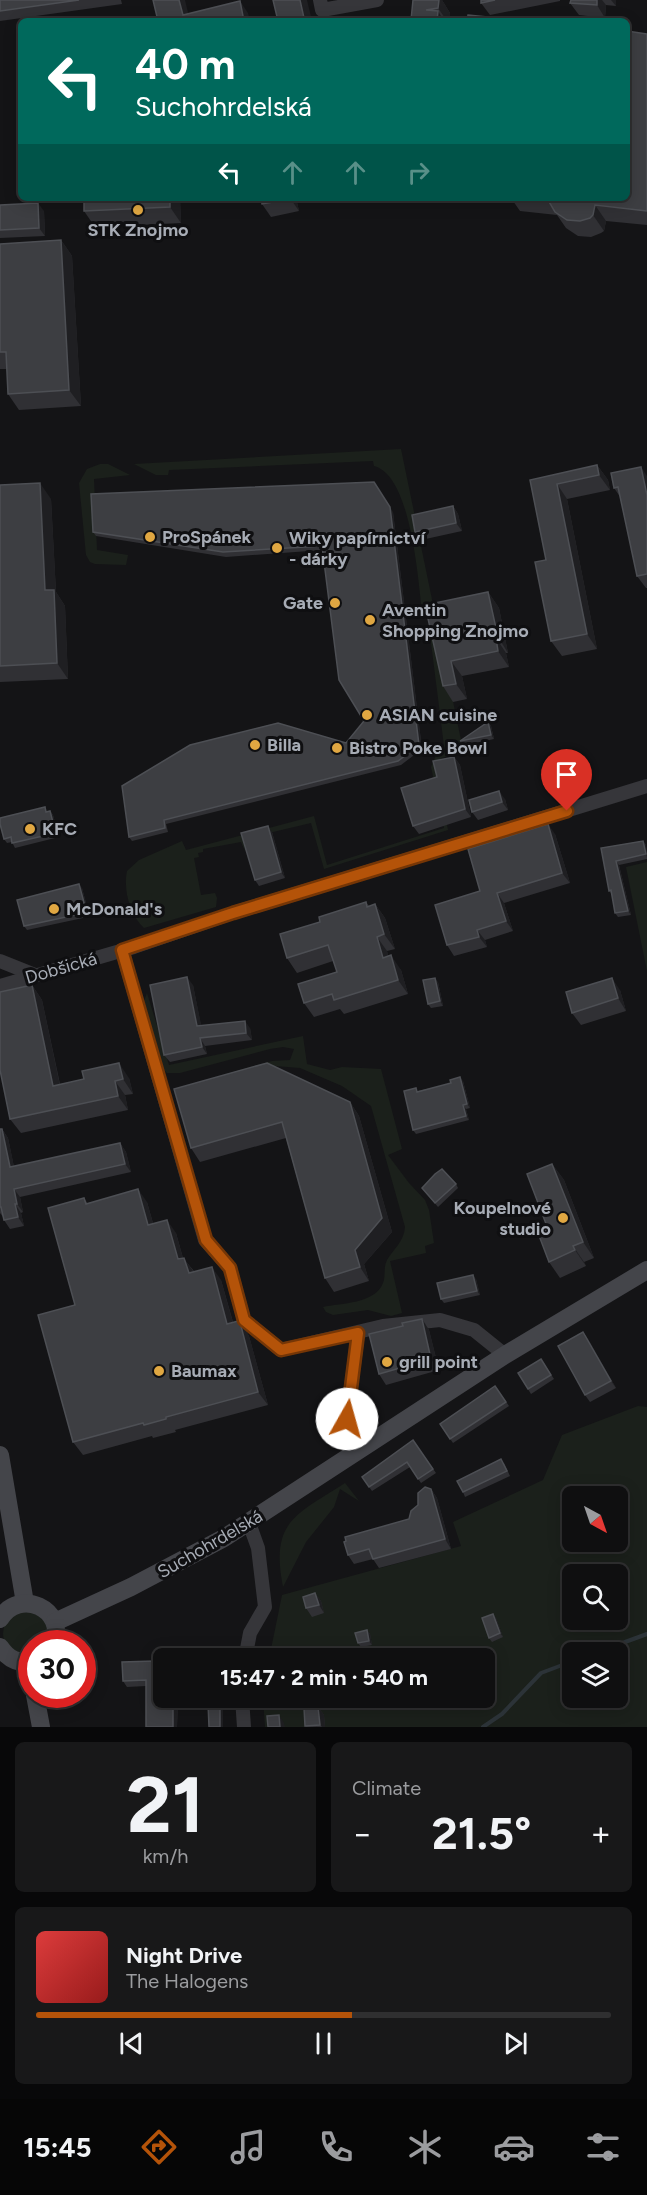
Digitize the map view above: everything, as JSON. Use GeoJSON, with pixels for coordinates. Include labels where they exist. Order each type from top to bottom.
{"type":"FeatureCollection","features":[{"type":"Feature","properties":{"kind":"main road","name":"Suchohrdelská"},"geometry":{"type":"LineString","coordinates":[[55,1622],[162,1572],[249,1523],[505,1355],[647,1270]]}},
{"type":"Feature","properties":{"kind":"main road"},"geometry":{"type":"LineString","coordinates":[[0,1455],[25,1603]]}},
{"type":"Feature","properties":{"kind":"main road"},"geometry":{"type":"LineString","coordinates":[[0,1618],[9,1608],[25,1603],[43,1607],[55,1622],[57,1630]]}},
{"type":"Feature","properties":{"kind":"main road"},"geometry":{"type":"LineString","coordinates":[[0,1647],[11,1659],[18,1662]]}},
{"type":"Feature","properties":{"kind":"main road"},"geometry":{"type":"LineString","coordinates":[[37,1708],[41,1727]]}},
{"type":"Feature","properties":{"kind":"street"},"geometry":{"type":"LineString","coordinates":[[320,0],[322,10],[377,0]]}},
{"type":"Feature","properties":{"kind":"street","name":"Dobšická"},"geometry":{"type":"LineString","coordinates":[[0,986],[647,786]]}},
{"type":"Feature","properties":{"kind":"street","name":"Dobšická"},"geometry":{"type":"LineString","coordinates":[[122,950],[206,1240],[230,1268],[244,1320],[281,1350],[358,1333]]}},
{"type":"Feature","properties":{"kind":"street"},"geometry":{"type":"LineString","coordinates":[[0,961],[35,975]]}},
{"type":"Feature","properties":{"kind":"street"},"geometry":{"type":"LineString","coordinates":[[358,1452],[347,1419],[358,1333],[383,1326],[440,1320],[474,1330],[505,1355]]}},
{"type":"Feature","properties":{"kind":"street"},"geometry":{"type":"LineString","coordinates":[[247,1648],[250,1634],[265,1606],[258,1548],[249,1523]]}},
{"type":"Feature","properties":{"kind":"street"},"geometry":{"type":"LineString","coordinates":[[243,1708],[244,1727]]}},
{"type":"Feature","properties":{"kind":"shaded area"},"geometry":{"type":"Polygon","coordinates":[[[401,449],[463,753],[441,758],[435,766],[448,830],[324,869],[311,823],[243,839],[245,851],[241,842],[203,849],[203,852],[198,853],[199,857],[194,858],[201,895],[215,893],[216,907],[144,928],[131,909],[126,886],[127,871],[139,860],[182,841],[186,850],[314,816],[327,865],[444,828],[431,767],[439,748],[444,746],[427,611],[422,611],[410,530],[397,488],[387,474],[374,466],[373,461],[169,470],[168,475],[156,475],[134,464],[401,449]]]}},
{"type":"Feature","properties":{"kind":"shaded area"},"geometry":{"type":"Polygon","coordinates":[[[100,464],[108,464],[130,475],[94,479],[97,550],[128,555],[126,565],[95,564],[90,562],[86,555],[79,483],[87,469],[100,464]]]}},
{"type":"Feature","properties":{"kind":"shaded area"},"geometry":{"type":"Polygon","coordinates":[[[647,862],[647,971],[626,867],[647,862]]]}},
{"type":"Feature","properties":{"kind":"shaded area"},"geometry":{"type":"Polygon","coordinates":[[[147,993],[169,1065],[303,1036],[307,1064],[330,1070],[342,1067],[381,1069],[402,1149],[388,1155],[425,1200],[429,1210],[434,1243],[425,1246],[426,1253],[390,1261],[402,1313],[391,1316],[368,1310],[333,1315],[326,1312],[323,1307],[365,1299],[379,1290],[384,1280],[387,1260],[401,1241],[404,1232],[405,1227],[371,1106],[342,1086],[300,1068],[275,1066],[219,1076],[272,1061],[290,1060],[294,1049],[283,1047],[180,1073],[167,1073],[164,1070],[144,1001],[147,993]]]}},
{"type":"Feature","properties":{"kind":"shaded area"},"geometry":{"type":"Polygon","coordinates":[[[638,1406],[647,1407],[647,1727],[265,1727],[264,1708],[495,1708],[495,1648],[271,1648],[282,1595],[461,1546],[453,1522],[543,1480],[562,1435],[638,1406]]]}},
{"type":"Feature","properties":{"kind":"shaded area"},"geometry":{"type":"Polygon","coordinates":[[[345,1483],[359,1501],[340,1489],[334,1507],[306,1542],[283,1587],[280,1547],[291,1522],[313,1503],[345,1483]]]}},
{"type":"Feature","properties":{"kind":"shaded area"},"geometry":{"type":"Polygon","coordinates":[[[28,1611],[43,1620],[48,1630],[18,1630],[18,1653],[4,1641],[3,1634],[4,1626],[14,1614],[28,1611]]]}},
{"type":"Feature","properties":{"kind":"building"},"geometry":{"type":"Polygon","coordinates":[[[0,0],[79,0],[0,11],[0,0]]]}},
{"type":"Feature","properties":{"kind":"building"},"geometry":{"type":"Polygon","coordinates":[[[153,0],[179,0],[183,15],[240,1],[243,18],[157,18],[153,0]]]}},
{"type":"Feature","properties":{"kind":"building"},"geometry":{"type":"Polygon","coordinates":[[[273,0],[300,0],[304,18],[277,18],[273,0]]]}},
{"type":"Feature","properties":{"kind":"building"},"geometry":{"type":"Polygon","coordinates":[[[413,0],[439,0],[438,8],[426,10],[438,11],[437,18],[411,18],[413,0]]]}},
{"type":"Feature","properties":{"kind":"building"},"geometry":{"type":"Polygon","coordinates":[[[571,0],[597,0],[597,5],[570,3],[571,0]]]}},
{"type":"Feature","properties":{"kind":"building"},"geometry":{"type":"Polygon","coordinates":[[[468,15],[497,18],[468,18],[468,15]]]}},
{"type":"Feature","properties":{"kind":"building"},"geometry":{"type":"Polygon","coordinates":[[[630,31],[647,34],[647,211],[595,205],[593,215],[580,221],[567,220],[555,212],[549,201],[630,201],[630,31]]]}},
{"type":"Feature","properties":{"kind":"building"},"geometry":{"type":"Polygon","coordinates":[[[84,201],[170,201],[170,207],[84,211],[84,201]]]}},
{"type":"Feature","properties":{"kind":"building"},"geometry":{"type":"Polygon","coordinates":[[[262,201],[279,201],[262,204],[262,201]]]}},
{"type":"Feature","properties":{"kind":"building"},"geometry":{"type":"Polygon","coordinates":[[[38,203],[39,228],[0,230],[0,205],[38,203]]]}},
{"type":"Feature","properties":{"kind":"building"},"geometry":{"type":"Polygon","coordinates":[[[61,240],[69,390],[8,394],[6,352],[0,352],[0,244],[61,240]]]}},
{"type":"Feature","properties":{"kind":"building"},"geometry":{"type":"Polygon","coordinates":[[[597,465],[599,475],[557,484],[587,634],[551,641],[535,562],[546,560],[530,480],[597,465]]]}},
{"type":"Feature","properties":{"kind":"building"},"geometry":{"type":"Polygon","coordinates":[[[641,467],[647,495],[647,574],[637,576],[618,487],[614,488],[611,473],[641,467]]]}},
{"type":"Feature","properties":{"kind":"building","name":"Aventin Shopping Znojmo"},"geometry":{"type":"Polygon","coordinates":[[[374,482],[390,507],[419,745],[398,761],[164,820],[165,828],[129,837],[122,786],[190,745],[278,723],[346,743],[364,721],[339,680],[322,546],[223,552],[93,532],[91,494],[374,482]]]}},
{"type":"Feature","properties":{"kind":"building"},"geometry":{"type":"Polygon","coordinates":[[[40,483],[45,590],[54,590],[57,663],[0,666],[0,485],[40,483]]]}},
{"type":"Feature","properties":{"kind":"building"},"geometry":{"type":"Polygon","coordinates":[[[453,506],[456,523],[415,532],[412,515],[453,506]]]}},
{"type":"Feature","properties":{"kind":"building"},"geometry":{"type":"Polygon","coordinates":[[[488,592],[498,637],[496,638],[498,651],[451,661],[456,684],[443,686],[425,605],[488,592]]]}},
{"type":"Feature","properties":{"kind":"building"},"geometry":{"type":"Polygon","coordinates":[[[488,722],[491,735],[460,741],[488,722]]]}},
{"type":"Feature","properties":{"kind":"building"},"geometry":{"type":"Polygon","coordinates":[[[454,757],[465,809],[413,826],[401,788],[437,777],[433,761],[454,757]]]}},
{"type":"Feature","properties":{"kind":"building"},"geometry":{"type":"Polygon","coordinates":[[[499,791],[502,802],[472,812],[469,800],[499,791]]]}},
{"type":"Feature","properties":{"kind":"building","name":"KFC"},"geometry":{"type":"Polygon","coordinates":[[[45,807],[46,812],[50,811],[55,830],[51,831],[52,834],[12,843],[11,837],[4,839],[0,818],[45,807]]]}},
{"type":"Feature","properties":{"kind":"building"},"geometry":{"type":"Polygon","coordinates":[[[548,824],[562,873],[497,893],[506,921],[477,930],[479,937],[447,945],[435,905],[480,891],[468,849],[548,824]]]}},
{"type":"Feature","properties":{"kind":"building"},"geometry":{"type":"Polygon","coordinates":[[[268,826],[281,872],[255,880],[241,833],[268,826]]]}},
{"type":"Feature","properties":{"kind":"building"},"geometry":{"type":"Polygon","coordinates":[[[643,841],[646,854],[616,861],[628,911],[615,913],[601,848],[643,841]]]}},
{"type":"Feature","properties":{"kind":"building","name":"McDonald's"},"geometry":{"type":"Polygon","coordinates":[[[79,884],[86,910],[79,912],[80,914],[24,926],[17,900],[79,884]]]}},
{"type":"Feature","properties":{"kind":"building"},"geometry":{"type":"Polygon","coordinates":[[[366,902],[367,907],[375,904],[384,934],[377,937],[383,958],[391,955],[398,980],[334,1000],[332,994],[304,1003],[298,984],[337,972],[328,945],[287,958],[280,934],[320,922],[319,917],[366,902]]]}},
{"type":"Feature","properties":{"kind":"building"},"geometry":{"type":"Polygon","coordinates":[[[187,977],[197,1026],[245,1021],[246,1033],[200,1038],[202,1047],[164,1055],[150,985],[187,977]]]}},
{"type":"Feature","properties":{"kind":"building"},"geometry":{"type":"Polygon","coordinates":[[[435,978],[440,1001],[428,1004],[423,980],[435,978]]]}},
{"type":"Feature","properties":{"kind":"building"},"geometry":{"type":"Polygon","coordinates":[[[612,978],[618,998],[572,1013],[566,992],[612,978]]]}},
{"type":"Feature","properties":{"kind":"building"},"geometry":{"type":"Polygon","coordinates":[[[32,985],[53,1086],[84,1079],[82,1071],[119,1063],[123,1079],[115,1081],[118,1096],[10,1119],[0,1070],[0,992],[32,985]]]}},
{"type":"Feature","properties":{"kind":"building"},"geometry":{"type":"Polygon","coordinates":[[[267,1063],[350,1102],[382,1218],[355,1250],[360,1267],[325,1278],[282,1122],[191,1148],[174,1089],[267,1063]]]}},
{"type":"Feature","properties":{"kind":"building"},"geometry":{"type":"Polygon","coordinates":[[[460,1077],[467,1104],[463,1105],[466,1116],[413,1130],[404,1091],[416,1088],[417,1092],[451,1083],[450,1080],[460,1077]]]}},
{"type":"Feature","properties":{"kind":"building"},"geometry":{"type":"Polygon","coordinates":[[[0,1129],[2,1129],[10,1167],[120,1143],[125,1164],[14,1189],[18,1217],[4,1220],[0,1207],[0,1129]]]}},
{"type":"Feature","properties":{"kind":"building","name":"Koupelnové studio"},"geometry":{"type":"Polygon","coordinates":[[[552,1164],[583,1242],[573,1246],[575,1250],[549,1262],[538,1233],[548,1229],[527,1174],[552,1164]]]}},
{"type":"Feature","properties":{"kind":"building"},"geometry":{"type":"Polygon","coordinates":[[[442,1169],[456,1184],[435,1203],[422,1188],[442,1169]]]}},
{"type":"Feature","properties":{"kind":"building","name":"Baumax"},"geometry":{"type":"Polygon","coordinates":[[[138,1189],[148,1225],[167,1220],[178,1259],[184,1258],[189,1273],[212,1267],[227,1324],[240,1322],[258,1392],[144,1425],[143,1423],[73,1442],[38,1315],[75,1305],[48,1208],[84,1198],[86,1204],[138,1189]]]}},
{"type":"Feature","properties":{"kind":"building"},"geometry":{"type":"Polygon","coordinates":[[[473,1275],[477,1291],[441,1299],[437,1283],[473,1275]]]}},
{"type":"Feature","properties":{"kind":"building"},"geometry":{"type":"Polygon","coordinates":[[[422,1319],[431,1359],[379,1374],[369,1334],[422,1319]]]}},
{"type":"Feature","properties":{"kind":"building"},"geometry":{"type":"Polygon","coordinates":[[[583,1332],[611,1381],[585,1395],[558,1346],[583,1332]]]}},
{"type":"Feature","properties":{"kind":"building"},"geometry":{"type":"Polygon","coordinates":[[[541,1359],[551,1375],[528,1389],[518,1373],[541,1359]]]}},
{"type":"Feature","properties":{"kind":"building"},"geometry":{"type":"Polygon","coordinates":[[[495,1386],[506,1402],[450,1439],[440,1424],[495,1386]]]}},
{"type":"Feature","properties":{"kind":"building"},"geometry":{"type":"Polygon","coordinates":[[[413,1440],[433,1469],[418,1479],[407,1462],[369,1487],[362,1477],[413,1440]]]}},
{"type":"Feature","properties":{"kind":"building"},"geometry":{"type":"Polygon","coordinates":[[[501,1459],[507,1471],[463,1492],[457,1481],[501,1459]]]}},
{"type":"Feature","properties":{"kind":"building"},"geometry":{"type":"Polygon","coordinates":[[[425,1487],[431,1489],[445,1539],[373,1559],[369,1549],[348,1555],[344,1542],[345,1537],[409,1519],[411,1511],[418,1505],[418,1493],[425,1487]]]}},
{"type":"Feature","properties":{"kind":"building"},"geometry":{"type":"Polygon","coordinates":[[[315,1593],[319,1605],[306,1608],[303,1597],[315,1593]]]}},
{"type":"Feature","properties":{"kind":"building"},"geometry":{"type":"Polygon","coordinates":[[[493,1614],[500,1633],[489,1638],[482,1618],[493,1614]]]}},
{"type":"Feature","properties":{"kind":"building"},"geometry":{"type":"Polygon","coordinates":[[[367,1630],[369,1641],[358,1643],[355,1633],[367,1630]]]}},
{"type":"Feature","properties":{"kind":"building"},"geometry":{"type":"Polygon","coordinates":[[[153,1661],[153,1708],[173,1708],[173,1727],[146,1727],[146,1680],[123,1681],[122,1662],[153,1661]]]}},
{"type":"Feature","properties":{"kind":"building"},"geometry":{"type":"Polygon","coordinates":[[[208,1708],[220,1708],[220,1727],[209,1727],[208,1708]]]}},
{"type":"Feature","properties":{"kind":"building"},"geometry":{"type":"Polygon","coordinates":[[[304,1708],[318,1708],[320,1725],[305,1726],[304,1708]]]}},
{"type":"Feature","properties":{"kind":"building"},"geometry":{"type":"Polygon","coordinates":[[[279,1715],[280,1727],[268,1727],[267,1716],[279,1715]]]}},
{"type":"Feature","properties":{"kind":"waterway"},"geometry":{"type":"LineString","coordinates":[[625,1642],[647,1634]]}},
{"type":"Feature","properties":{"kind":"waterway"},"geometry":{"type":"LineString","coordinates":[[483,1727],[502,1714],[541,1673],[562,1665]]}},
{"type":"Feature","properties":{"kind":"place","name":"STK Znojmo"},"geometry":{"type":"Point","coordinates":[138,210]}},
{"type":"Feature","properties":{"kind":"place","name":"ProSpánek"},"geometry":{"type":"Point","coordinates":[150,537]}},
{"type":"Feature","properties":{"kind":"place","name":"Wiky papírnictví - dárky"},"geometry":{"type":"Point","coordinates":[277,548]}},
{"type":"Feature","properties":{"kind":"place","name":"Gate"},"geometry":{"type":"Point","coordinates":[335,603]}},
{"type":"Feature","properties":{"kind":"place","name":"Aventin Shopping Znojmo"},"geometry":{"type":"Point","coordinates":[370,620]}},
{"type":"Feature","properties":{"kind":"place","name":"ASIAN cuisine"},"geometry":{"type":"Point","coordinates":[367,715]}},
{"type":"Feature","properties":{"kind":"place","name":"Billa"},"geometry":{"type":"Point","coordinates":[255,745]}},
{"type":"Feature","properties":{"kind":"place","name":"Bistro Poke Bowl"},"geometry":{"type":"Point","coordinates":[337,748]}},
{"type":"Feature","properties":{"kind":"place","name":"KFC"},"geometry":{"type":"Point","coordinates":[30,829]}},
{"type":"Feature","properties":{"kind":"place","name":"McDonald's"},"geometry":{"type":"Point","coordinates":[54,909]}},
{"type":"Feature","properties":{"kind":"place","name":"Koupelnové studio"},"geometry":{"type":"Point","coordinates":[563,1218]}},
{"type":"Feature","properties":{"kind":"place","name":"grill point"},"geometry":{"type":"Point","coordinates":[387,1362]}},
{"type":"Feature","properties":{"kind":"place","name":"Baumax"},"geometry":{"type":"Point","coordinates":[159,1371]}},
{"type":"Feature","properties":{"kind":"route"},"geometry":{"type":"LineString","coordinates":[[347,1419],[358,1333],[281,1350],[244,1320],[230,1268],[206,1240],[122,950],[233,913],[567,811]]}}]}
